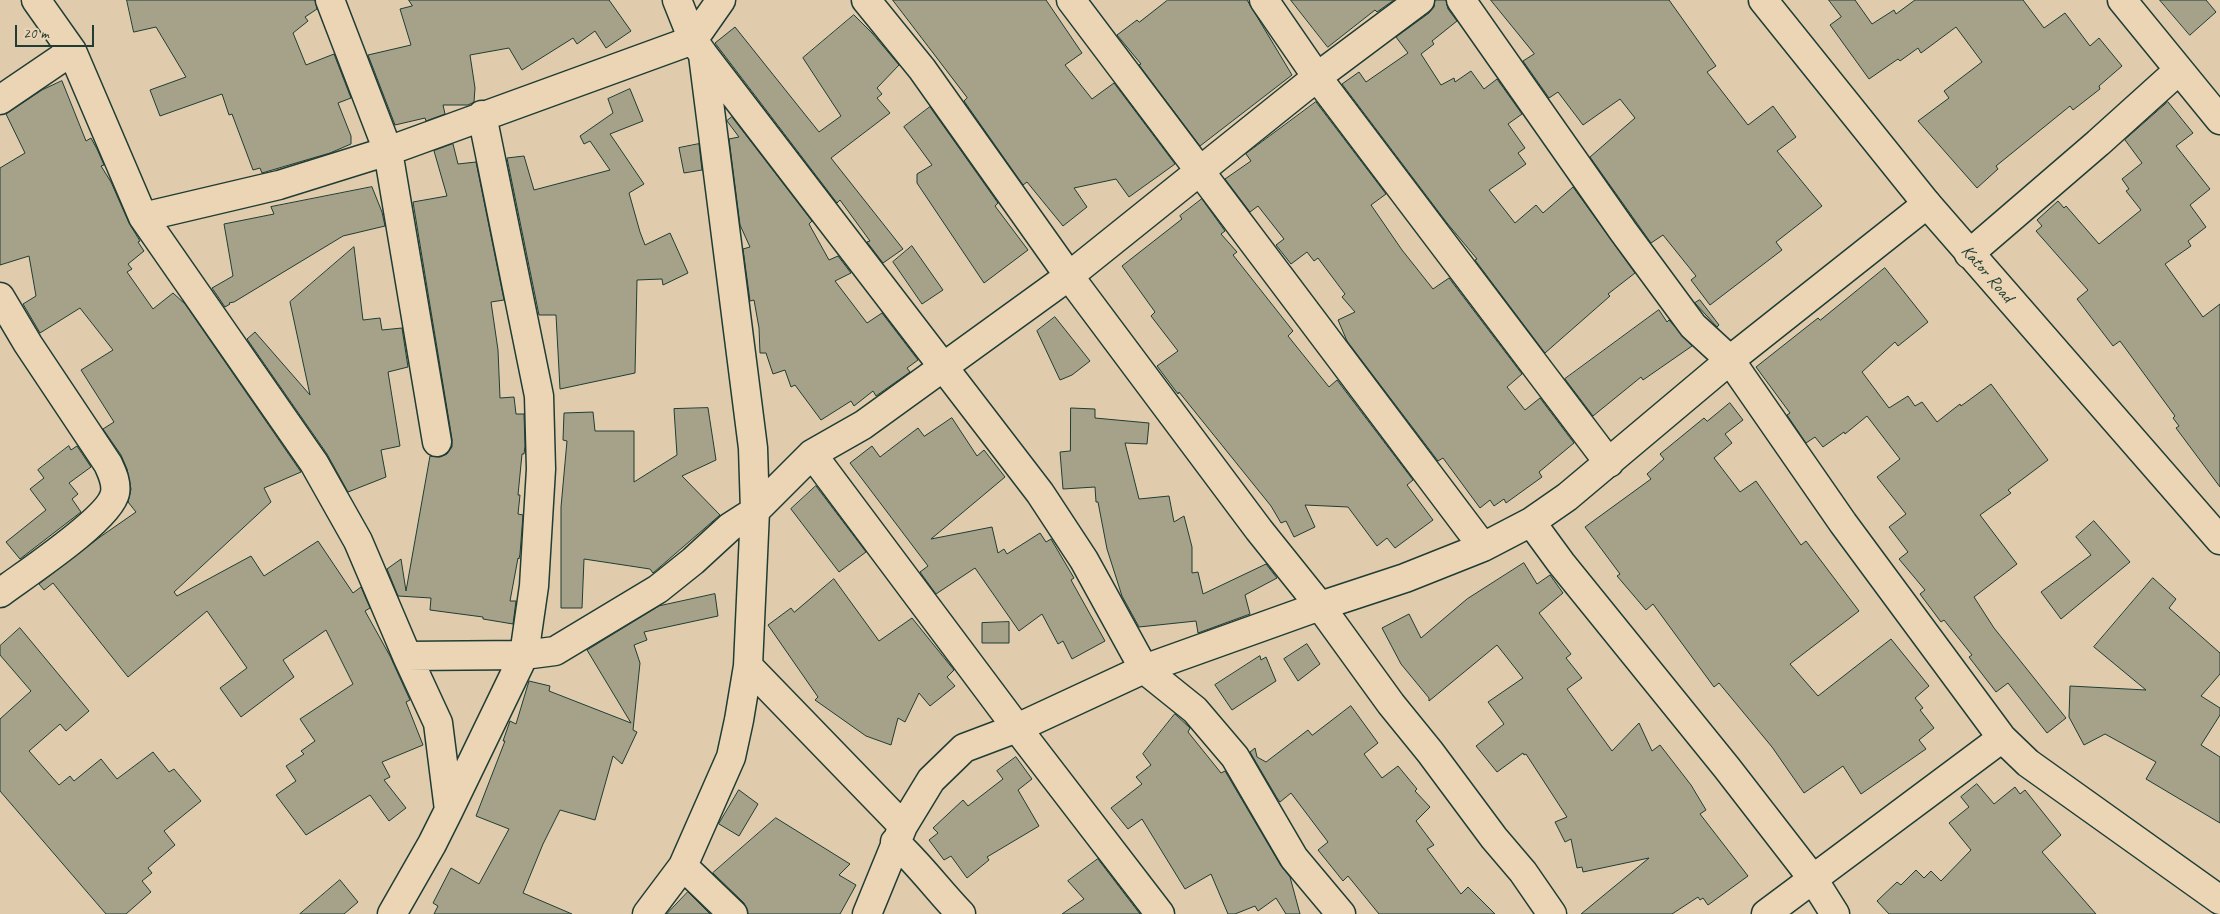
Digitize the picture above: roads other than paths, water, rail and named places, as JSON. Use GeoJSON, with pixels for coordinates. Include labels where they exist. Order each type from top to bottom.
{"type":"FeatureCollection","features":[{"type":"Feature","properties":{"kind":"street"},"geometry":{"type":"LineString","coordinates":[[36,0],[72,51],[143,217],[314,464],[358,541],[438,723],[449,810]]}},
{"type":"Feature","properties":{"kind":"street"},"geometry":{"type":"LineString","coordinates":[[677,0],[698,47],[1040,493],[1084,560],[1144,670],[1195,710],[1235,757],[1294,858],[1341,914]]}},
{"type":"Feature","properties":{"kind":"street"},"geometry":{"type":"LineString","coordinates":[[646,914],[683,866],[731,757],[748,666],[755,512],[753,448],[698,47],[721,0]]}},
{"type":"Feature","properties":{"kind":"street"},"geometry":{"type":"LineString","coordinates":[[866,0],[922,69],[1069,276],[1259,530],[1320,606],[1391,704],[1430,752],[1494,838],[1523,872],[1552,914]]}},
{"type":"Feature","properties":{"kind":"street"},"geometry":{"type":"LineString","coordinates":[[1070,0],[1483,547]]}},
{"type":"Feature","properties":{"kind":"street"},"geometry":{"type":"LineString","coordinates":[[1264,0],[1317,77],[1609,463]]}},
{"type":"Feature","properties":{"kind":"street"},"geometry":{"type":"LineString","coordinates":[[407,656],[524,655],[555,652],[658,589],[693,561],[730,527],[755,512],[812,454],[863,425],[1069,276],[1317,77],[1420,0]]}},
{"type":"Feature","properties":{"kind":"street"},"geometry":{"type":"LineString","coordinates":[[1461,0],[1623,231],[1693,326],[1730,360],[1843,523],[2002,738],[2028,763],[2220,900]]}},
{"type":"Feature","properties":{"kind":"street","name":"Kator Road"},"geometry":{"type":"LineString","coordinates":[[1763,0],[1927,204],[2220,539]]}},
{"type":"Feature","properties":{"kind":"street"},"geometry":{"type":"LineString","coordinates":[[2122,0],[2220,120]]}},
{"type":"Feature","properties":{"kind":"street"},"geometry":{"type":"LineString","coordinates":[[332,1],[388,151],[437,442]]}},
{"type":"Feature","properties":{"kind":"street"},"geometry":{"type":"LineString","coordinates":[[143,217],[279,186],[388,151],[482,115],[698,47]]}},
{"type":"Feature","properties":{"kind":"street"},"geometry":{"type":"LineString","coordinates":[[0,100],[72,51]]}},
{"type":"Feature","properties":{"kind":"street"},"geometry":{"type":"LineString","coordinates":[[1970,254],[2179,70]]}},
{"type":"Feature","properties":{"kind":"street"},"geometry":{"type":"LineString","coordinates":[[392,914],[432,844],[524,655],[534,586],[541,470],[539,396],[482,115]]}},
{"type":"Feature","properties":{"kind":"street"},"geometry":{"type":"LineString","coordinates":[[867,914],[899,834],[931,780],[964,748],[1017,728],[1144,670],[1320,606],[1405,578],[1483,547],[1531,522],[1567,497],[1730,360],[1927,204]]}},
{"type":"Feature","properties":{"kind":"street"},"geometry":{"type":"LineString","coordinates":[[0,297],[28,344],[108,464],[115,478],[115,494],[107,510],[92,524],[0,593]]}},
{"type":"Feature","properties":{"kind":"street"},"geometry":{"type":"LineString","coordinates":[[812,454],[1017,728],[1160,914]]}},
{"type":"Feature","properties":{"kind":"street"},"geometry":{"type":"LineString","coordinates":[[1531,522],[1561,563],[1727,768],[1812,879],[1835,914]]}},
{"type":"Feature","properties":{"kind":"street"},"geometry":{"type":"LineString","coordinates":[[748,666],[899,834],[940,893],[961,914]]}},
{"type":"Feature","properties":{"kind":"street"},"geometry":{"type":"LineString","coordinates":[[1766,914],[2002,738]]}},
{"type":"Feature","properties":{"kind":"street"},"geometry":{"type":"LineString","coordinates":[[683,866],[733,914]]}}]}
